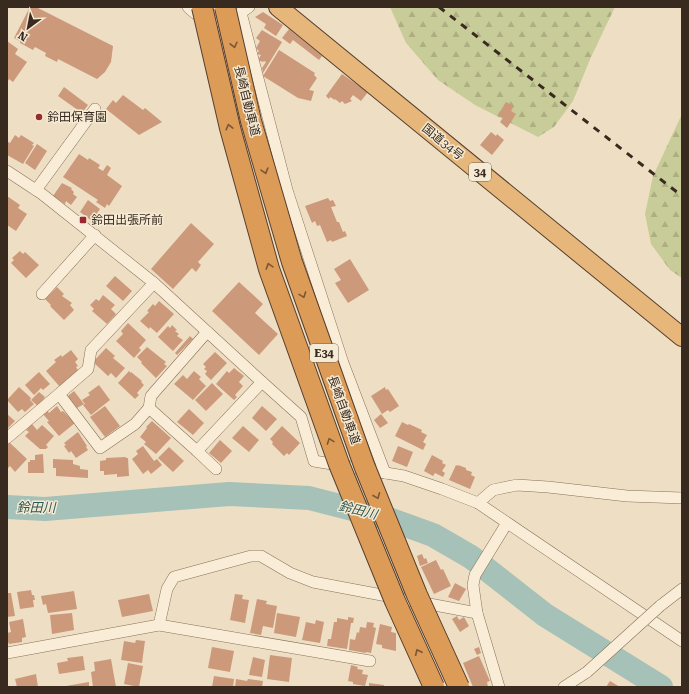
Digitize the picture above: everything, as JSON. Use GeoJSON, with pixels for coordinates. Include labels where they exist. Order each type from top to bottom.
{"type":"FeatureCollection","features":[{"type":"Feature","properties":{"kind":"highway","name":"長崎自動車道"},"geometry":{"type":"LineString","coordinates":[[202,7],[230,128],[269,269],[339,464],[395,601],[434,687]]}},
{"type":"Feature","properties":{"kind":"highway","name":"国道34号"},"geometry":{"type":"LineString","coordinates":[[278,7],[682,337]]}},
{"type":"Feature","properties":{"kind":"highway","name":"長崎自動車道"},"geometry":{"type":"LineString","coordinates":[[238,9],[251,121],[292,262],[364,465],[418,595],[459,687]]}},
{"type":"Feature","properties":{"kind":"street"},"geometry":{"type":"LineString","coordinates":[[188,7],[197,15],[214,22],[225,21],[238,9],[287,190],[343,363],[385,473]]}},
{"type":"Feature","properties":{"kind":"street"},"geometry":{"type":"LineString","coordinates":[[36,190],[95,109]]}},
{"type":"Feature","properties":{"kind":"street"},"geometry":{"type":"LineString","coordinates":[[7,171],[36,190],[154,283],[301,417],[314,461],[410,478],[478,503],[682,641]]}},
{"type":"Feature","properties":{"kind":"street"},"geometry":{"type":"LineString","coordinates":[[42,294],[95,235]]}},
{"type":"Feature","properties":{"kind":"street"},"geometry":{"type":"LineString","coordinates":[[7,438],[88,369],[91,350],[154,283]]}},
{"type":"Feature","properties":{"kind":"street"},"geometry":{"type":"LineString","coordinates":[[59,394],[100,448],[135,424],[149,408],[151,396],[207,332]]}},
{"type":"Feature","properties":{"kind":"street"},"geometry":{"type":"LineString","coordinates":[[197,451],[262,382]]}},
{"type":"Feature","properties":{"kind":"street"},"geometry":{"type":"LineString","coordinates":[[149,408],[216,470]]}},
{"type":"Feature","properties":{"kind":"street"},"geometry":{"type":"LineString","coordinates":[[478,503],[493,490],[517,485],[627,496],[682,498]]}},
{"type":"Feature","properties":{"kind":"street"},"geometry":{"type":"LineString","coordinates":[[499,687],[477,613],[473,585],[475,576],[507,523]]}},
{"type":"Feature","properties":{"kind":"street"},"geometry":{"type":"LineString","coordinates":[[159,625],[167,589],[174,577],[251,556],[261,556],[290,573],[312,582],[477,613]]}},
{"type":"Feature","properties":{"kind":"street"},"geometry":{"type":"LineString","coordinates":[[564,687],[586,672],[660,606],[682,589]]}},
{"type":"Feature","properties":{"kind":"street"},"geometry":{"type":"LineString","coordinates":[[7,653],[159,625],[370,661]]}},
{"type":"Feature","properties":{"kind":"green space"},"geometry":{"type":"Polygon","coordinates":[[[390,7],[615,7],[591,57],[573,101],[554,127],[538,137],[475,105],[438,80],[406,43],[390,7]]]}},
{"type":"Feature","properties":{"kind":"green space"},"geometry":{"type":"Polygon","coordinates":[[[682,114],[682,278],[670,270],[651,244],[645,214],[653,176],[682,114]]]}},
{"type":"Feature","properties":{"kind":"building"},"geometry":{"type":"Polygon","coordinates":[[[30,7],[36,7],[113,46],[111,62],[105,72],[97,79],[58,59],[57,62],[45,56],[46,53],[35,47],[33,50],[14,38],[30,7]]]}},
{"type":"Feature","properties":{"kind":"building"},"geometry":{"type":"Polygon","coordinates":[[[263,12],[283,25],[276,36],[264,28],[266,24],[255,17],[263,12]]]}},
{"type":"Feature","properties":{"kind":"building"},"geometry":{"type":"Polygon","coordinates":[[[289,29],[322,56],[319,60],[293,40],[290,44],[282,38],[289,29]]]}},
{"type":"Feature","properties":{"kind":"building"},"geometry":{"type":"Polygon","coordinates":[[[262,30],[282,42],[263,73],[262,68],[266,62],[258,60],[261,55],[257,54],[259,51],[256,48],[260,41],[256,38],[262,30]]]}},
{"type":"Feature","properties":{"kind":"building"},"geometry":{"type":"Polygon","coordinates":[[[7,41],[18,49],[15,54],[27,62],[13,82],[9,79],[7,83],[7,41]]]}},
{"type":"Feature","properties":{"kind":"building"},"geometry":{"type":"Polygon","coordinates":[[[279,50],[315,73],[314,75],[317,78],[309,90],[314,91],[311,101],[298,98],[263,76],[279,50]]]}},
{"type":"Feature","properties":{"kind":"building"},"geometry":{"type":"Polygon","coordinates":[[[342,74],[368,92],[361,101],[353,95],[350,99],[352,101],[345,104],[342,101],[340,103],[330,97],[329,99],[326,96],[342,74]]]}},
{"type":"Feature","properties":{"kind":"building"},"geometry":{"type":"Polygon","coordinates":[[[64,87],[88,105],[82,113],[58,96],[64,87]]]}},
{"type":"Feature","properties":{"kind":"building"},"geometry":{"type":"Polygon","coordinates":[[[123,95],[143,110],[145,108],[162,122],[139,135],[106,109],[113,100],[116,103],[123,95]]]}},
{"type":"Feature","properties":{"kind":"building"},"geometry":{"type":"Polygon","coordinates":[[[506,102],[514,106],[511,111],[516,114],[507,128],[500,122],[503,118],[498,115],[506,102]]]}},
{"type":"Feature","properties":{"kind":"building"},"geometry":{"type":"Polygon","coordinates":[[[491,132],[496,136],[497,134],[504,140],[492,155],[480,145],[491,132]]]}},
{"type":"Feature","properties":{"kind":"building"},"geometry":{"type":"Polygon","coordinates":[[[15,135],[19,138],[21,135],[34,143],[32,145],[34,146],[23,164],[7,155],[7,144],[8,142],[10,143],[15,135]]]}},
{"type":"Feature","properties":{"kind":"building"},"geometry":{"type":"Polygon","coordinates":[[[37,144],[47,151],[35,170],[25,163],[37,144]]]}},
{"type":"Feature","properties":{"kind":"building"},"geometry":{"type":"Polygon","coordinates":[[[79,154],[100,165],[98,168],[103,171],[107,165],[111,168],[107,175],[122,186],[109,206],[107,204],[105,208],[96,202],[98,200],[63,177],[79,154]]]}},
{"type":"Feature","properties":{"kind":"building"},"geometry":{"type":"Polygon","coordinates":[[[62,183],[72,188],[71,189],[74,192],[73,194],[77,197],[71,205],[66,201],[65,204],[53,196],[62,183]]]}},
{"type":"Feature","properties":{"kind":"building"},"geometry":{"type":"Polygon","coordinates":[[[7,196],[20,205],[18,208],[27,214],[16,231],[7,225],[7,196]]]}},
{"type":"Feature","properties":{"kind":"building"},"geometry":{"type":"Polygon","coordinates":[[[328,198],[330,201],[333,200],[336,206],[331,207],[337,222],[339,222],[343,232],[345,231],[347,236],[332,242],[331,240],[327,242],[320,225],[317,226],[315,221],[312,223],[305,206],[328,198]]]}},
{"type":"Feature","properties":{"kind":"building"},"geometry":{"type":"Polygon","coordinates":[[[88,200],[100,209],[92,221],[80,212],[88,200]]]}},
{"type":"Feature","properties":{"kind":"building"},"geometry":{"type":"Polygon","coordinates":[[[191,223],[214,244],[198,262],[201,265],[196,272],[192,268],[173,289],[151,269],[191,223]]]}},
{"type":"Feature","properties":{"kind":"building"},"geometry":{"type":"Polygon","coordinates":[[[20,251],[23,254],[25,252],[39,265],[26,278],[11,263],[14,260],[12,258],[20,251]]]}},
{"type":"Feature","properties":{"kind":"building"},"geometry":{"type":"Polygon","coordinates":[[[350,259],[369,290],[348,303],[335,283],[341,280],[334,269],[350,259]]]}},
{"type":"Feature","properties":{"kind":"building"},"geometry":{"type":"Polygon","coordinates":[[[115,276],[132,291],[123,301],[106,286],[115,276]]]}},
{"type":"Feature","properties":{"kind":"building"},"geometry":{"type":"Polygon","coordinates":[[[239,282],[263,304],[255,313],[278,334],[259,355],[212,311],[239,282]]]}},
{"type":"Feature","properties":{"kind":"building"},"geometry":{"type":"Polygon","coordinates":[[[57,287],[64,294],[62,296],[72,303],[70,305],[74,310],[64,320],[45,299],[57,287]]]}},
{"type":"Feature","properties":{"kind":"building"},"geometry":{"type":"Polygon","coordinates":[[[103,295],[115,305],[111,309],[116,314],[107,324],[92,311],[94,309],[90,305],[96,299],[99,301],[103,295]]]}},
{"type":"Feature","properties":{"kind":"building"},"geometry":{"type":"Polygon","coordinates":[[[159,301],[174,314],[157,333],[150,327],[149,329],[140,321],[149,312],[147,311],[153,304],[155,306],[159,301]]]}},
{"type":"Feature","properties":{"kind":"building"},"geometry":{"type":"Polygon","coordinates":[[[128,323],[146,340],[139,348],[141,350],[134,358],[116,341],[123,334],[121,331],[128,323]]]}},
{"type":"Feature","properties":{"kind":"building"},"geometry":{"type":"Polygon","coordinates":[[[172,325],[177,330],[175,331],[179,334],[177,336],[183,340],[173,351],[158,337],[168,326],[170,328],[172,325]]]}},
{"type":"Feature","properties":{"kind":"building"},"geometry":{"type":"Polygon","coordinates":[[[190,336],[193,339],[177,355],[175,353],[190,336]]]}},
{"type":"Feature","properties":{"kind":"building"},"geometry":{"type":"Polygon","coordinates":[[[147,347],[166,362],[164,364],[167,366],[156,378],[137,357],[147,347]]]}},
{"type":"Feature","properties":{"kind":"building"},"geometry":{"type":"Polygon","coordinates":[[[106,348],[115,356],[113,358],[125,368],[116,378],[111,373],[108,376],[93,362],[106,348]]]}},
{"type":"Feature","properties":{"kind":"building"},"geometry":{"type":"Polygon","coordinates":[[[71,350],[78,359],[75,362],[78,366],[76,367],[79,372],[60,387],[46,371],[56,362],[54,360],[61,355],[62,357],[71,350]]]}},
{"type":"Feature","properties":{"kind":"building"},"geometry":{"type":"Polygon","coordinates":[[[215,352],[227,363],[211,380],[205,374],[207,371],[204,369],[206,367],[203,364],[215,352]]]}},
{"type":"Feature","properties":{"kind":"building"},"geometry":{"type":"Polygon","coordinates":[[[234,368],[244,376],[239,382],[243,386],[235,395],[237,397],[234,400],[216,384],[227,371],[229,373],[234,368]]]}},
{"type":"Feature","properties":{"kind":"building"},"geometry":{"type":"Polygon","coordinates":[[[129,371],[142,381],[141,382],[144,385],[137,393],[139,395],[135,399],[118,383],[129,371]]]}},
{"type":"Feature","properties":{"kind":"building"},"geometry":{"type":"Polygon","coordinates":[[[194,371],[201,377],[199,379],[206,386],[193,400],[174,384],[183,375],[187,379],[194,371]]]}},
{"type":"Feature","properties":{"kind":"building"},"geometry":{"type":"Polygon","coordinates":[[[39,372],[50,384],[43,390],[41,388],[34,395],[25,385],[39,372]]]}},
{"type":"Feature","properties":{"kind":"building"},"geometry":{"type":"Polygon","coordinates":[[[212,383],[223,394],[206,411],[195,400],[212,383]]]}},
{"type":"Feature","properties":{"kind":"building"},"geometry":{"type":"Polygon","coordinates":[[[99,385],[110,400],[91,415],[83,405],[85,404],[82,400],[90,395],[88,393],[99,385]]]}},
{"type":"Feature","properties":{"kind":"building"},"geometry":{"type":"Polygon","coordinates":[[[19,387],[31,398],[30,400],[34,404],[25,412],[22,409],[18,412],[7,400],[19,387]]]}},
{"type":"Feature","properties":{"kind":"building"},"geometry":{"type":"Polygon","coordinates":[[[385,387],[386,390],[388,389],[399,406],[390,412],[388,410],[382,414],[371,396],[385,387]]]}},
{"type":"Feature","properties":{"kind":"building"},"geometry":{"type":"Polygon","coordinates":[[[74,391],[84,404],[77,408],[68,396],[74,391]]]}},
{"type":"Feature","properties":{"kind":"building"},"geometry":{"type":"Polygon","coordinates":[[[39,392],[45,397],[38,406],[31,400],[39,392]]]}},
{"type":"Feature","properties":{"kind":"building"},"geometry":{"type":"Polygon","coordinates":[[[57,406],[61,412],[63,411],[75,423],[59,436],[47,422],[49,421],[42,413],[47,410],[49,413],[57,406]]]}},
{"type":"Feature","properties":{"kind":"building"},"geometry":{"type":"Polygon","coordinates":[[[105,406],[120,426],[105,437],[90,417],[105,406]]]}},
{"type":"Feature","properties":{"kind":"building"},"geometry":{"type":"Polygon","coordinates":[[[262,406],[277,419],[266,431],[252,418],[262,406]]]}},
{"type":"Feature","properties":{"kind":"building"},"geometry":{"type":"Polygon","coordinates":[[[189,409],[204,423],[193,435],[177,422],[189,409]]]}},
{"type":"Feature","properties":{"kind":"building"},"geometry":{"type":"Polygon","coordinates":[[[7,414],[15,421],[7,429],[7,414]]]}},
{"type":"Feature","properties":{"kind":"building"},"geometry":{"type":"Polygon","coordinates":[[[381,414],[388,423],[380,428],[374,420],[381,414]]]}},
{"type":"Feature","properties":{"kind":"building"},"geometry":{"type":"Polygon","coordinates":[[[152,421],[171,438],[156,454],[144,444],[146,442],[140,437],[152,421]]]}},
{"type":"Feature","properties":{"kind":"building"},"geometry":{"type":"Polygon","coordinates":[[[402,422],[422,430],[421,432],[427,435],[423,442],[426,444],[423,450],[395,436],[402,422]]]}},
{"type":"Feature","properties":{"kind":"building"},"geometry":{"type":"Polygon","coordinates":[[[32,424],[37,430],[42,425],[54,436],[46,445],[48,447],[46,449],[40,449],[25,436],[29,432],[26,430],[32,424]]]}},
{"type":"Feature","properties":{"kind":"building"},"geometry":{"type":"Polygon","coordinates":[[[243,426],[259,440],[249,452],[232,438],[243,426]]]}},
{"type":"Feature","properties":{"kind":"building"},"geometry":{"type":"Polygon","coordinates":[[[282,426],[300,443],[289,455],[287,453],[284,456],[272,444],[273,442],[270,439],[282,426]]]}},
{"type":"Feature","properties":{"kind":"building"},"geometry":{"type":"Polygon","coordinates":[[[78,432],[88,450],[76,458],[71,451],[69,453],[64,446],[66,445],[64,443],[78,432]]]}},
{"type":"Feature","properties":{"kind":"building"},"geometry":{"type":"Polygon","coordinates":[[[220,440],[232,451],[221,463],[209,453],[220,440]]]}},
{"type":"Feature","properties":{"kind":"building"},"geometry":{"type":"Polygon","coordinates":[[[9,442],[27,459],[15,472],[10,466],[7,469],[7,444],[9,442]]]}},
{"type":"Feature","properties":{"kind":"building"},"geometry":{"type":"Polygon","coordinates":[[[143,446],[154,461],[157,459],[162,465],[151,474],[148,470],[143,474],[132,459],[138,454],[136,451],[143,446]]]}},
{"type":"Feature","properties":{"kind":"building"},"geometry":{"type":"Polygon","coordinates":[[[398,446],[413,452],[407,467],[392,461],[398,446]]]}},
{"type":"Feature","properties":{"kind":"building"},"geometry":{"type":"Polygon","coordinates":[[[169,447],[184,461],[173,472],[158,458],[169,447]]]}},
{"type":"Feature","properties":{"kind":"building"},"geometry":{"type":"Polygon","coordinates":[[[43,454],[44,473],[28,473],[28,462],[30,462],[30,460],[35,460],[35,455],[43,454]]]}},
{"type":"Feature","properties":{"kind":"building"},"geometry":{"type":"Polygon","coordinates":[[[432,455],[443,461],[442,463],[446,465],[442,471],[445,473],[443,477],[435,473],[433,476],[424,471],[432,455]]]}},
{"type":"Feature","properties":{"kind":"building"},"geometry":{"type":"Polygon","coordinates":[[[106,458],[128,458],[129,476],[117,477],[117,474],[104,475],[104,471],[100,471],[100,461],[106,460],[106,458]]]}},
{"type":"Feature","properties":{"kind":"building"},"geometry":{"type":"Polygon","coordinates":[[[53,459],[73,460],[73,464],[80,466],[80,469],[88,470],[88,478],[56,476],[56,468],[53,468],[53,459]]]}},
{"type":"Feature","properties":{"kind":"building"},"geometry":{"type":"Polygon","coordinates":[[[456,465],[466,468],[466,470],[472,472],[471,475],[475,477],[470,489],[449,480],[456,465]]]}},
{"type":"Feature","properties":{"kind":"building"},"geometry":{"type":"Polygon","coordinates":[[[422,554],[428,563],[420,566],[417,556],[422,554]]]}},
{"type":"Feature","properties":{"kind":"building"},"geometry":{"type":"Polygon","coordinates":[[[436,560],[441,570],[443,569],[451,586],[434,594],[421,567],[436,560]]]}},
{"type":"Feature","properties":{"kind":"building"},"geometry":{"type":"Polygon","coordinates":[[[455,583],[466,589],[459,601],[448,597],[455,583]]]}},
{"type":"Feature","properties":{"kind":"building"},"geometry":{"type":"Polygon","coordinates":[[[31,590],[35,600],[33,600],[34,607],[20,609],[17,592],[31,590]]]}},
{"type":"Feature","properties":{"kind":"building"},"geometry":{"type":"Polygon","coordinates":[[[74,591],[77,609],[48,613],[46,604],[43,605],[41,596],[74,591]]]}},
{"type":"Feature","properties":{"kind":"building"},"geometry":{"type":"Polygon","coordinates":[[[7,593],[11,593],[15,616],[7,617],[7,593]]]}},
{"type":"Feature","properties":{"kind":"building"},"geometry":{"type":"Polygon","coordinates":[[[149,594],[153,611],[122,617],[118,600],[149,594]]]}},
{"type":"Feature","properties":{"kind":"building"},"geometry":{"type":"Polygon","coordinates":[[[235,594],[243,595],[242,599],[249,600],[245,623],[230,620],[235,594]]]}},
{"type":"Feature","properties":{"kind":"building"},"geometry":{"type":"Polygon","coordinates":[[[257,599],[267,601],[266,604],[277,606],[273,628],[263,626],[261,635],[250,633],[257,599]]]}},
{"type":"Feature","properties":{"kind":"building"},"geometry":{"type":"Polygon","coordinates":[[[72,613],[74,630],[52,634],[50,615],[72,613]]]}},
{"type":"Feature","properties":{"kind":"building"},"geometry":{"type":"Polygon","coordinates":[[[277,613],[300,617],[296,637],[274,633],[277,613]]]}},
{"type":"Feature","properties":{"kind":"building"},"geometry":{"type":"Polygon","coordinates":[[[457,616],[459,620],[464,617],[469,626],[460,632],[452,619],[457,616]]]}},
{"type":"Feature","properties":{"kind":"building"},"geometry":{"type":"Polygon","coordinates":[[[348,617],[354,618],[353,623],[351,623],[347,649],[327,646],[328,639],[331,639],[334,622],[337,622],[337,618],[348,620],[348,617]]]}},
{"type":"Feature","properties":{"kind":"building"},"geometry":{"type":"Polygon","coordinates":[[[23,619],[26,637],[22,638],[22,642],[9,644],[7,640],[7,633],[11,632],[9,622],[23,619]]]}},
{"type":"Feature","properties":{"kind":"building"},"geometry":{"type":"Polygon","coordinates":[[[316,620],[324,622],[320,643],[302,640],[306,622],[315,624],[316,620]]]}},
{"type":"Feature","properties":{"kind":"building"},"geometry":{"type":"Polygon","coordinates":[[[367,622],[374,623],[373,627],[376,628],[371,653],[349,650],[350,639],[355,640],[357,632],[359,633],[360,627],[366,628],[367,622]]]}},
{"type":"Feature","properties":{"kind":"building"},"geometry":{"type":"Polygon","coordinates":[[[380,624],[392,627],[391,632],[396,633],[396,651],[382,648],[382,645],[376,644],[380,624]]]}},
{"type":"Feature","properties":{"kind":"building"},"geometry":{"type":"Polygon","coordinates":[[[136,640],[145,641],[142,663],[121,660],[124,641],[135,643],[136,640]]]}},
{"type":"Feature","properties":{"kind":"building"},"geometry":{"type":"Polygon","coordinates":[[[212,647],[234,651],[230,672],[208,668],[212,647]]]}},
{"type":"Feature","properties":{"kind":"building"},"geometry":{"type":"Polygon","coordinates":[[[479,647],[481,653],[477,655],[474,649],[479,647]]]}},
{"type":"Feature","properties":{"kind":"building"},"geometry":{"type":"Polygon","coordinates":[[[270,655],[292,658],[289,682],[267,679],[270,655]]]}},
{"type":"Feature","properties":{"kind":"building"},"geometry":{"type":"Polygon","coordinates":[[[83,656],[85,670],[59,674],[57,663],[68,661],[67,658],[83,656]]]}},
{"type":"Feature","properties":{"kind":"building"},"geometry":{"type":"Polygon","coordinates":[[[479,656],[490,681],[487,682],[488,687],[473,687],[463,663],[479,656]]]}},
{"type":"Feature","properties":{"kind":"building"},"geometry":{"type":"Polygon","coordinates":[[[253,657],[265,660],[262,677],[249,675],[253,657]]]}},
{"type":"Feature","properties":{"kind":"building"},"geometry":{"type":"Polygon","coordinates":[[[111,659],[116,687],[93,687],[91,672],[95,671],[94,662],[111,659]]]}},
{"type":"Feature","properties":{"kind":"building"},"geometry":{"type":"Polygon","coordinates":[[[128,663],[143,666],[139,687],[124,684],[128,663]]]}},
{"type":"Feature","properties":{"kind":"building"},"geometry":{"type":"Polygon","coordinates":[[[351,665],[358,667],[357,669],[363,670],[362,674],[368,675],[365,686],[353,684],[353,682],[348,681],[351,665]]]}},
{"type":"Feature","properties":{"kind":"building"},"geometry":{"type":"Polygon","coordinates":[[[36,674],[38,687],[17,687],[15,679],[36,674]]]}},
{"type":"Feature","properties":{"kind":"building"},"geometry":{"type":"Polygon","coordinates":[[[214,676],[234,679],[233,687],[212,687],[214,676]]]}},
{"type":"Feature","properties":{"kind":"building"},"geometry":{"type":"Polygon","coordinates":[[[236,679],[263,681],[262,687],[235,687],[236,679]]]}},
{"type":"Feature","properties":{"kind":"building"},"geometry":{"type":"Polygon","coordinates":[[[610,681],[620,687],[606,687],[610,681]]]}},
{"type":"Feature","properties":{"kind":"building"},"geometry":{"type":"Polygon","coordinates":[[[89,682],[89,687],[66,686],[89,682]]]}},
{"type":"Feature","properties":{"kind":"building"},"geometry":{"type":"Polygon","coordinates":[[[369,683],[384,685],[384,687],[369,687],[369,683]]]}},
{"type":"Feature","properties":{"kind":"waterway","name":"鈴田川"},"geometry":{"type":"LineString","coordinates":[[7,507],[45,509],[229,494],[309,498],[383,517],[433,535],[471,557],[545,615],[661,687]]}},
{"type":"Feature","properties":{"kind":"railway"},"geometry":{"type":"LineString","coordinates":[[439,7],[682,196]]}},
{"type":"Feature","properties":{"kind":"place","name":"鈴田保育園"},"geometry":{"type":"Point","coordinates":[39,117]}},
{"type":"Feature","properties":{"kind":"place","name":"鈴田出張所前"},"geometry":{"type":"Point","coordinates":[83,220]}}]}
